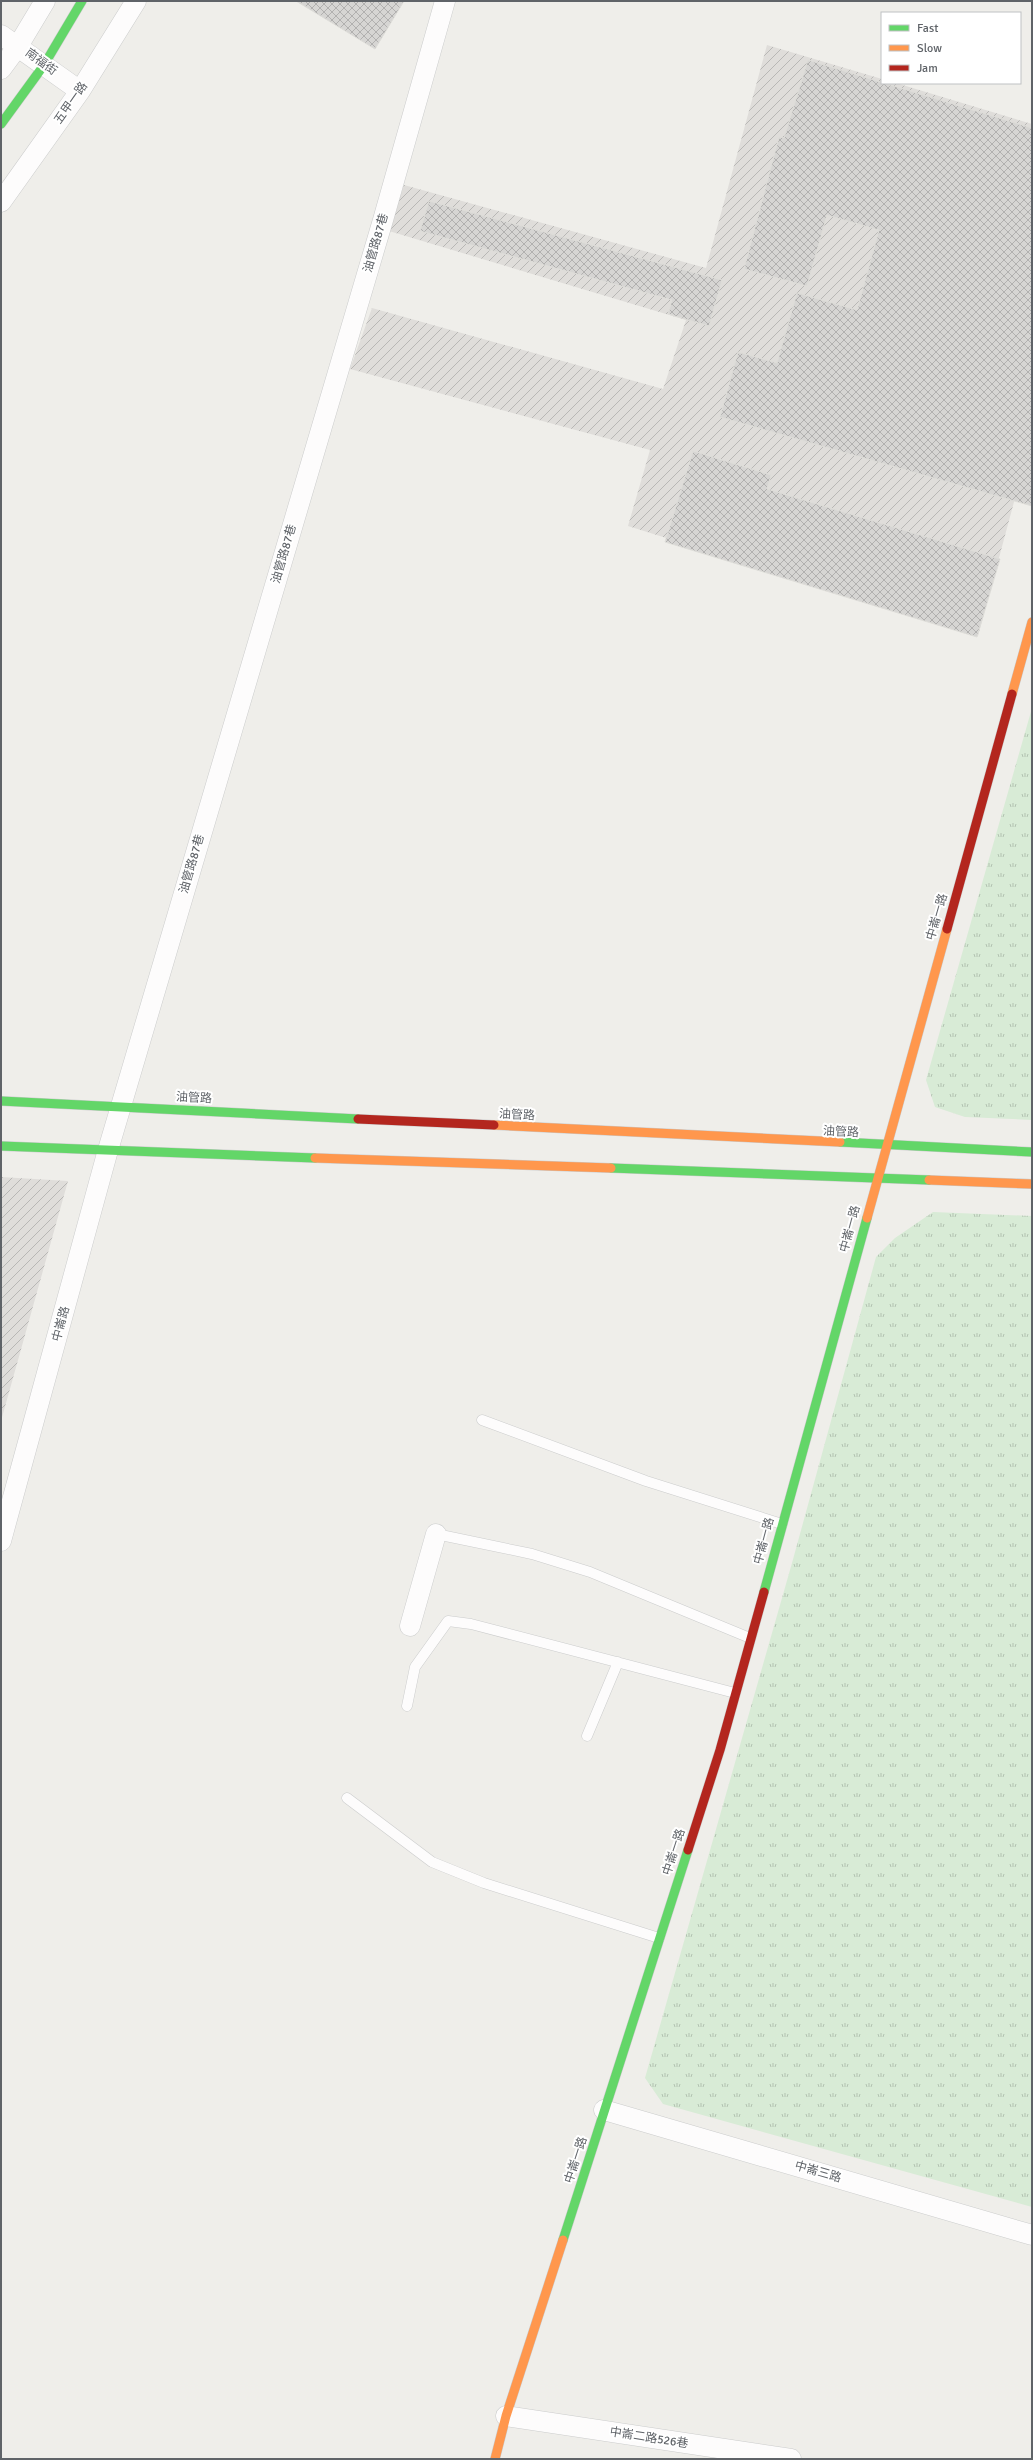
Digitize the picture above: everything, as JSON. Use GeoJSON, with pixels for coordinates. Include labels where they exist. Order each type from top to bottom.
{"type":"FeatureCollection","features":[{"type":"Feature","properties":{"kind":"street"},"geometry":{"type":"LineString","coordinates":[[1,69],[18,46],[45,1]]}},
{"type":"Feature","properties":{"kind":"street"},"geometry":{"type":"LineString","coordinates":[[1,124],[44,65],[82,1]]}},
{"type":"Feature","properties":{"kind":"street","name":"五甲一路"},"geometry":{"type":"LineString","coordinates":[[1,202],[80,91],[136,1]]}},
{"type":"Feature","properties":{"kind":"street","name":"油管路87巷"},"geometry":{"type":"LineString","coordinates":[[121,1106],[383,220],[445,1]]}},
{"type":"Feature","properties":{"kind":"street","name":"南福街"},"geometry":{"type":"LineString","coordinates":[[1,34],[80,91]]}},
{"type":"Feature","properties":{"kind":"street","name":"中崙一路"},"geometry":{"type":"LineString","coordinates":[[495,2459],[506,2416],[720,1750],[877,1176],[1032,622]]}},
{"type":"Feature","properties":{"kind":"street","name":"油管路"},"geometry":{"type":"LineString","coordinates":[[1,1101],[886,1146],[1032,1152]]}},
{"type":"Feature","properties":{"kind":"street","name":"中崙路"},"geometry":{"type":"LineString","coordinates":[[1,1541],[5,1513],[121,1106]]}},
{"type":"Feature","properties":{"kind":"street"},"geometry":{"type":"LineString","coordinates":[[1,1146],[877,1176],[1032,1184]]}},
{"type":"Feature","properties":{"kind":"street"},"geometry":{"type":"LineString","coordinates":[[410,1626],[436,1534]]}},
{"type":"Feature","properties":{"kind":"street","name":"中崙三路"},"geometry":{"type":"LineString","coordinates":[[604,2110],[1032,2235]]}},
{"type":"Feature","properties":{"kind":"street","name":"中崙二路526巷"},"geometry":{"type":"LineString","coordinates":[[506,2416],[791,2459]]}},
{"type":"Feature","properties":{"kind":"lane"},"geometry":{"type":"LineString","coordinates":[[482,1420],[646,1481],[782,1524]]}},
{"type":"Feature","properties":{"kind":"lane"},"geometry":{"type":"LineString","coordinates":[[436,1534],[532,1554],[590,1572],[750,1638]]}},
{"type":"Feature","properties":{"kind":"lane"},"geometry":{"type":"LineString","coordinates":[[407,1706],[415,1667],[448,1621],[471,1624],[735,1693]]}},
{"type":"Feature","properties":{"kind":"lane"},"geometry":{"type":"LineString","coordinates":[[587,1736],[618,1662]]}},
{"type":"Feature","properties":{"kind":"lane"},"geometry":{"type":"LineString","coordinates":[[347,1798],[432,1862],[484,1883],[659,1938]]}},
{"type":"Feature","properties":{"kind":"shaded area"},"geometry":{"type":"Polygon","coordinates":[[[767,45],[881,79],[881,84],[899,84],[1032,124],[1032,435],[978,636],[628,526],[650,450],[350,369],[372,308],[663,389],[686,320],[389,231],[404,185],[706,268],[767,45]]]}},
{"type":"Feature","properties":{"kind":"shaded area"},"geometry":{"type":"Polygon","coordinates":[[[1,1177],[68,1181],[1,1421],[1,1177]]]}},
{"type":"Feature","properties":{"kind":"green space"},"geometry":{"type":"Polygon","coordinates":[[[1032,708],[1032,1120],[965,1117],[935,1107],[926,1080],[1032,708]]]}},
{"type":"Feature","properties":{"kind":"green space"},"geometry":{"type":"Polygon","coordinates":[[[933,1212],[1032,1216],[1032,2207],[663,2104],[645,2078],[792,1563],[876,1257],[895,1238],[933,1212]]]}},
{"type":"Feature","properties":{"kind":"building"},"geometry":{"type":"Polygon","coordinates":[[[296,1],[404,1],[375,49],[296,1]]]}},
{"type":"Feature","properties":{"kind":"building"},"geometry":{"type":"Polygon","coordinates":[[[808,60],[881,82],[881,84],[887,84],[1032,128],[1032,506],[720,417],[738,352],[777,363],[797,293],[857,310],[879,230],[827,215],[807,286],[744,269],[779,137],[784,138],[808,60]]]}},
{"type":"Feature","properties":{"kind":"building"},"geometry":{"type":"Polygon","coordinates":[[[429,201],[722,280],[709,326],[668,314],[672,300],[420,231],[429,201]]]}},
{"type":"Feature","properties":{"kind":"building"},"geometry":{"type":"Polygon","coordinates":[[[693,451],[771,475],[767,489],[1000,559],[977,637],[665,542],[693,451]]]}},
{"type":"Feature","properties":{"kind":"traffic: fast"},"geometry":{"type":"LineString","coordinates":[[1,124],[44,65],[82,1]]}},
{"type":"Feature","properties":{"kind":"traffic: fast"},"geometry":{"type":"LineString","coordinates":[[1,1101],[358,1119]]}},
{"type":"Feature","properties":{"kind":"traffic: fast"},"geometry":{"type":"LineString","coordinates":[[840,1142],[1032,1152]]}},
{"type":"Feature","properties":{"kind":"traffic: fast"},"geometry":{"type":"LineString","coordinates":[[1,1146],[315,1158]]}},
{"type":"Feature","properties":{"kind":"traffic: fast"},"geometry":{"type":"LineString","coordinates":[[611,1168],[929,1180]]}},
{"type":"Feature","properties":{"kind":"traffic: fast"},"geometry":{"type":"LineString","coordinates":[[764,1592],[867,1218]]}},
{"type":"Feature","properties":{"kind":"traffic: fast"},"geometry":{"type":"LineString","coordinates":[[563,2240],[688,1850]]}},
{"type":"Feature","properties":{"kind":"traffic: slow"},"geometry":{"type":"LineString","coordinates":[[1012,694],[1032,622]]}},
{"type":"Feature","properties":{"kind":"traffic: slow"},"geometry":{"type":"LineString","coordinates":[[867,1218],[947,929]]}},
{"type":"Feature","properties":{"kind":"traffic: slow"},"geometry":{"type":"LineString","coordinates":[[494,1125],[840,1142]]}},
{"type":"Feature","properties":{"kind":"traffic: slow"},"geometry":{"type":"LineString","coordinates":[[315,1158],[611,1168]]}},
{"type":"Feature","properties":{"kind":"traffic: slow"},"geometry":{"type":"LineString","coordinates":[[929,1180],[1032,1184]]}},
{"type":"Feature","properties":{"kind":"traffic: slow"},"geometry":{"type":"LineString","coordinates":[[495,2459],[506,2416],[563,2240]]}},
{"type":"Feature","properties":{"kind":"traffic: jam"},"geometry":{"type":"LineString","coordinates":[[947,929],[1012,694]]}},
{"type":"Feature","properties":{"kind":"traffic: jam"},"geometry":{"type":"LineString","coordinates":[[358,1119],[494,1125]]}},
{"type":"Feature","properties":{"kind":"traffic: jam"},"geometry":{"type":"LineString","coordinates":[[688,1850],[720,1750],[764,1592]]}}]}
